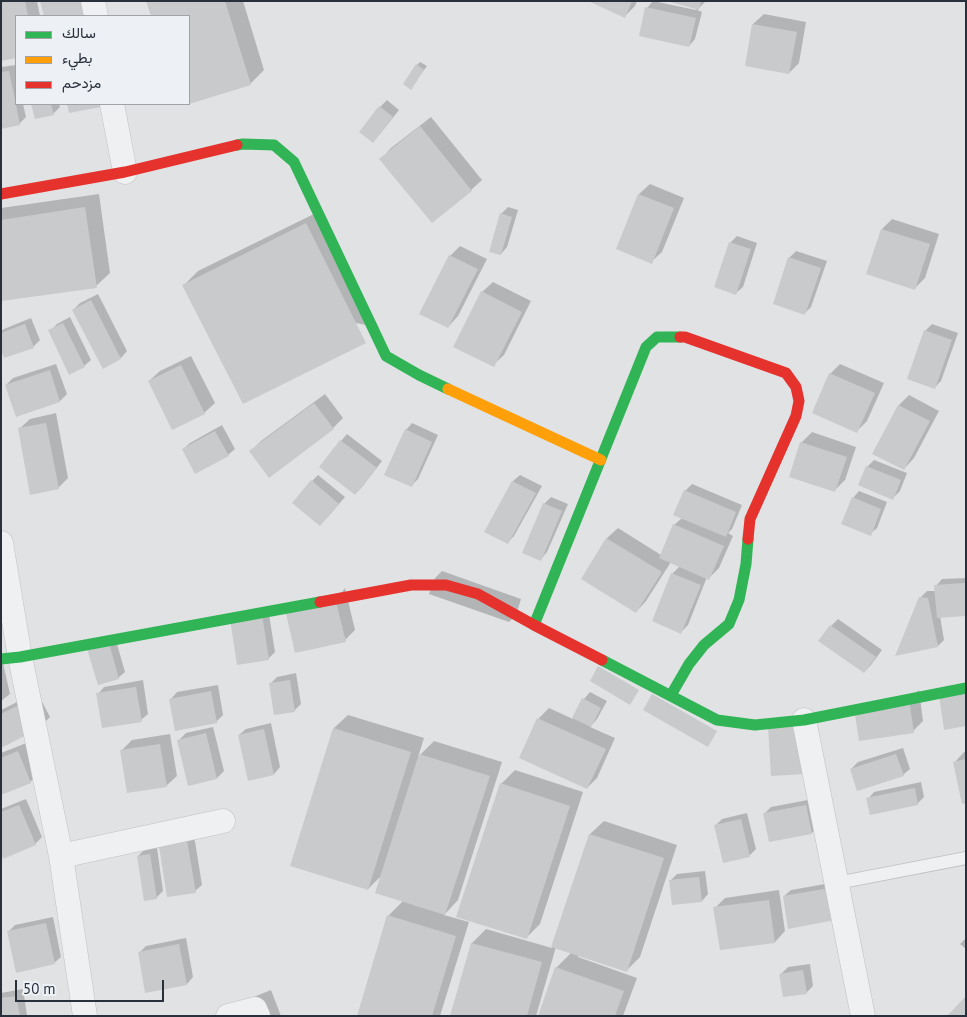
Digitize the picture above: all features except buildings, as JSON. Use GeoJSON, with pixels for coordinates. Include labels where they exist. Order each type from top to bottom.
{"type":"FeatureCollection","features":[{"type":"Feature","properties":{"kind":"street"},"geometry":{"type":"LineString","coordinates":[[93,1],[96,15]]}},
{"type":"Feature","properties":{"kind":"street"},"geometry":{"type":"LineString","coordinates":[[112,105],[125,172]]}},
{"type":"Feature","properties":{"kind":"street"},"geometry":{"type":"LineString","coordinates":[[1,194],[125,172],[243,144],[274,145],[294,162],[386,356],[419,375],[601,460]]}},
{"type":"Feature","properties":{"kind":"street"},"geometry":{"type":"LineString","coordinates":[[534,625],[646,347],[658,337],[685,337],[786,373],[796,387],[799,401],[796,416],[750,519],[746,564],[739,600],[729,624],[704,645],[689,664],[671,695]]}},
{"type":"Feature","properties":{"kind":"street"},"geometry":{"type":"LineString","coordinates":[[1,543],[11,658],[62,856],[85,1016]]}},
{"type":"Feature","properties":{"kind":"street"},"geometry":{"type":"LineString","coordinates":[[11,658],[411,585],[446,584],[478,594],[717,720],[755,725],[804,720],[966,688]]}},
{"type":"Feature","properties":{"kind":"street"},"geometry":{"type":"LineString","coordinates":[[804,720],[863,1016]]}},
{"type":"Feature","properties":{"kind":"street"},"geometry":{"type":"LineString","coordinates":[[62,856],[223,821]]}},
{"type":"Feature","properties":{"kind":"street"},"geometry":{"type":"LineString","coordinates":[[228,1016],[255,1009],[258,1016]]}},
{"type":"Feature","properties":{"kind":"lane"},"geometry":{"type":"LineString","coordinates":[[837,883],[966,858]]}},
{"type":"Feature","properties":{"kind":"traffic: fast"},"geometry":{"type":"LineString","coordinates":[[237,145],[274,145],[294,162],[386,356],[448,389]]}},
{"type":"Feature","properties":{"kind":"traffic: fast"},"geometry":{"type":"LineString","coordinates":[[534,625],[646,347],[657,337],[680,337]]}},
{"type":"Feature","properties":{"kind":"traffic: fast"},"geometry":{"type":"LineString","coordinates":[[671,695],[689,664],[704,645],[729,624],[739,600],[746,564],[748,539]]}},
{"type":"Feature","properties":{"kind":"traffic: fast"},"geometry":{"type":"LineString","coordinates":[[1,659],[320,602]]}},
{"type":"Feature","properties":{"kind":"traffic: fast"},"geometry":{"type":"LineString","coordinates":[[602,660],[717,720],[755,725],[804,720],[966,688]]}},
{"type":"Feature","properties":{"kind":"traffic: slow"},"geometry":{"type":"LineString","coordinates":[[448,389],[601,460]]}},
{"type":"Feature","properties":{"kind":"traffic: jam"},"geometry":{"type":"LineString","coordinates":[[1,194],[125,172],[237,145]]}},
{"type":"Feature","properties":{"kind":"traffic: jam"},"geometry":{"type":"LineString","coordinates":[[680,337],[685,337],[786,373],[796,387],[799,401],[796,416],[750,519],[748,539]]}},
{"type":"Feature","properties":{"kind":"traffic: jam"},"geometry":{"type":"LineString","coordinates":[[320,602],[411,585],[446,585],[478,594],[602,660]]}}]}
